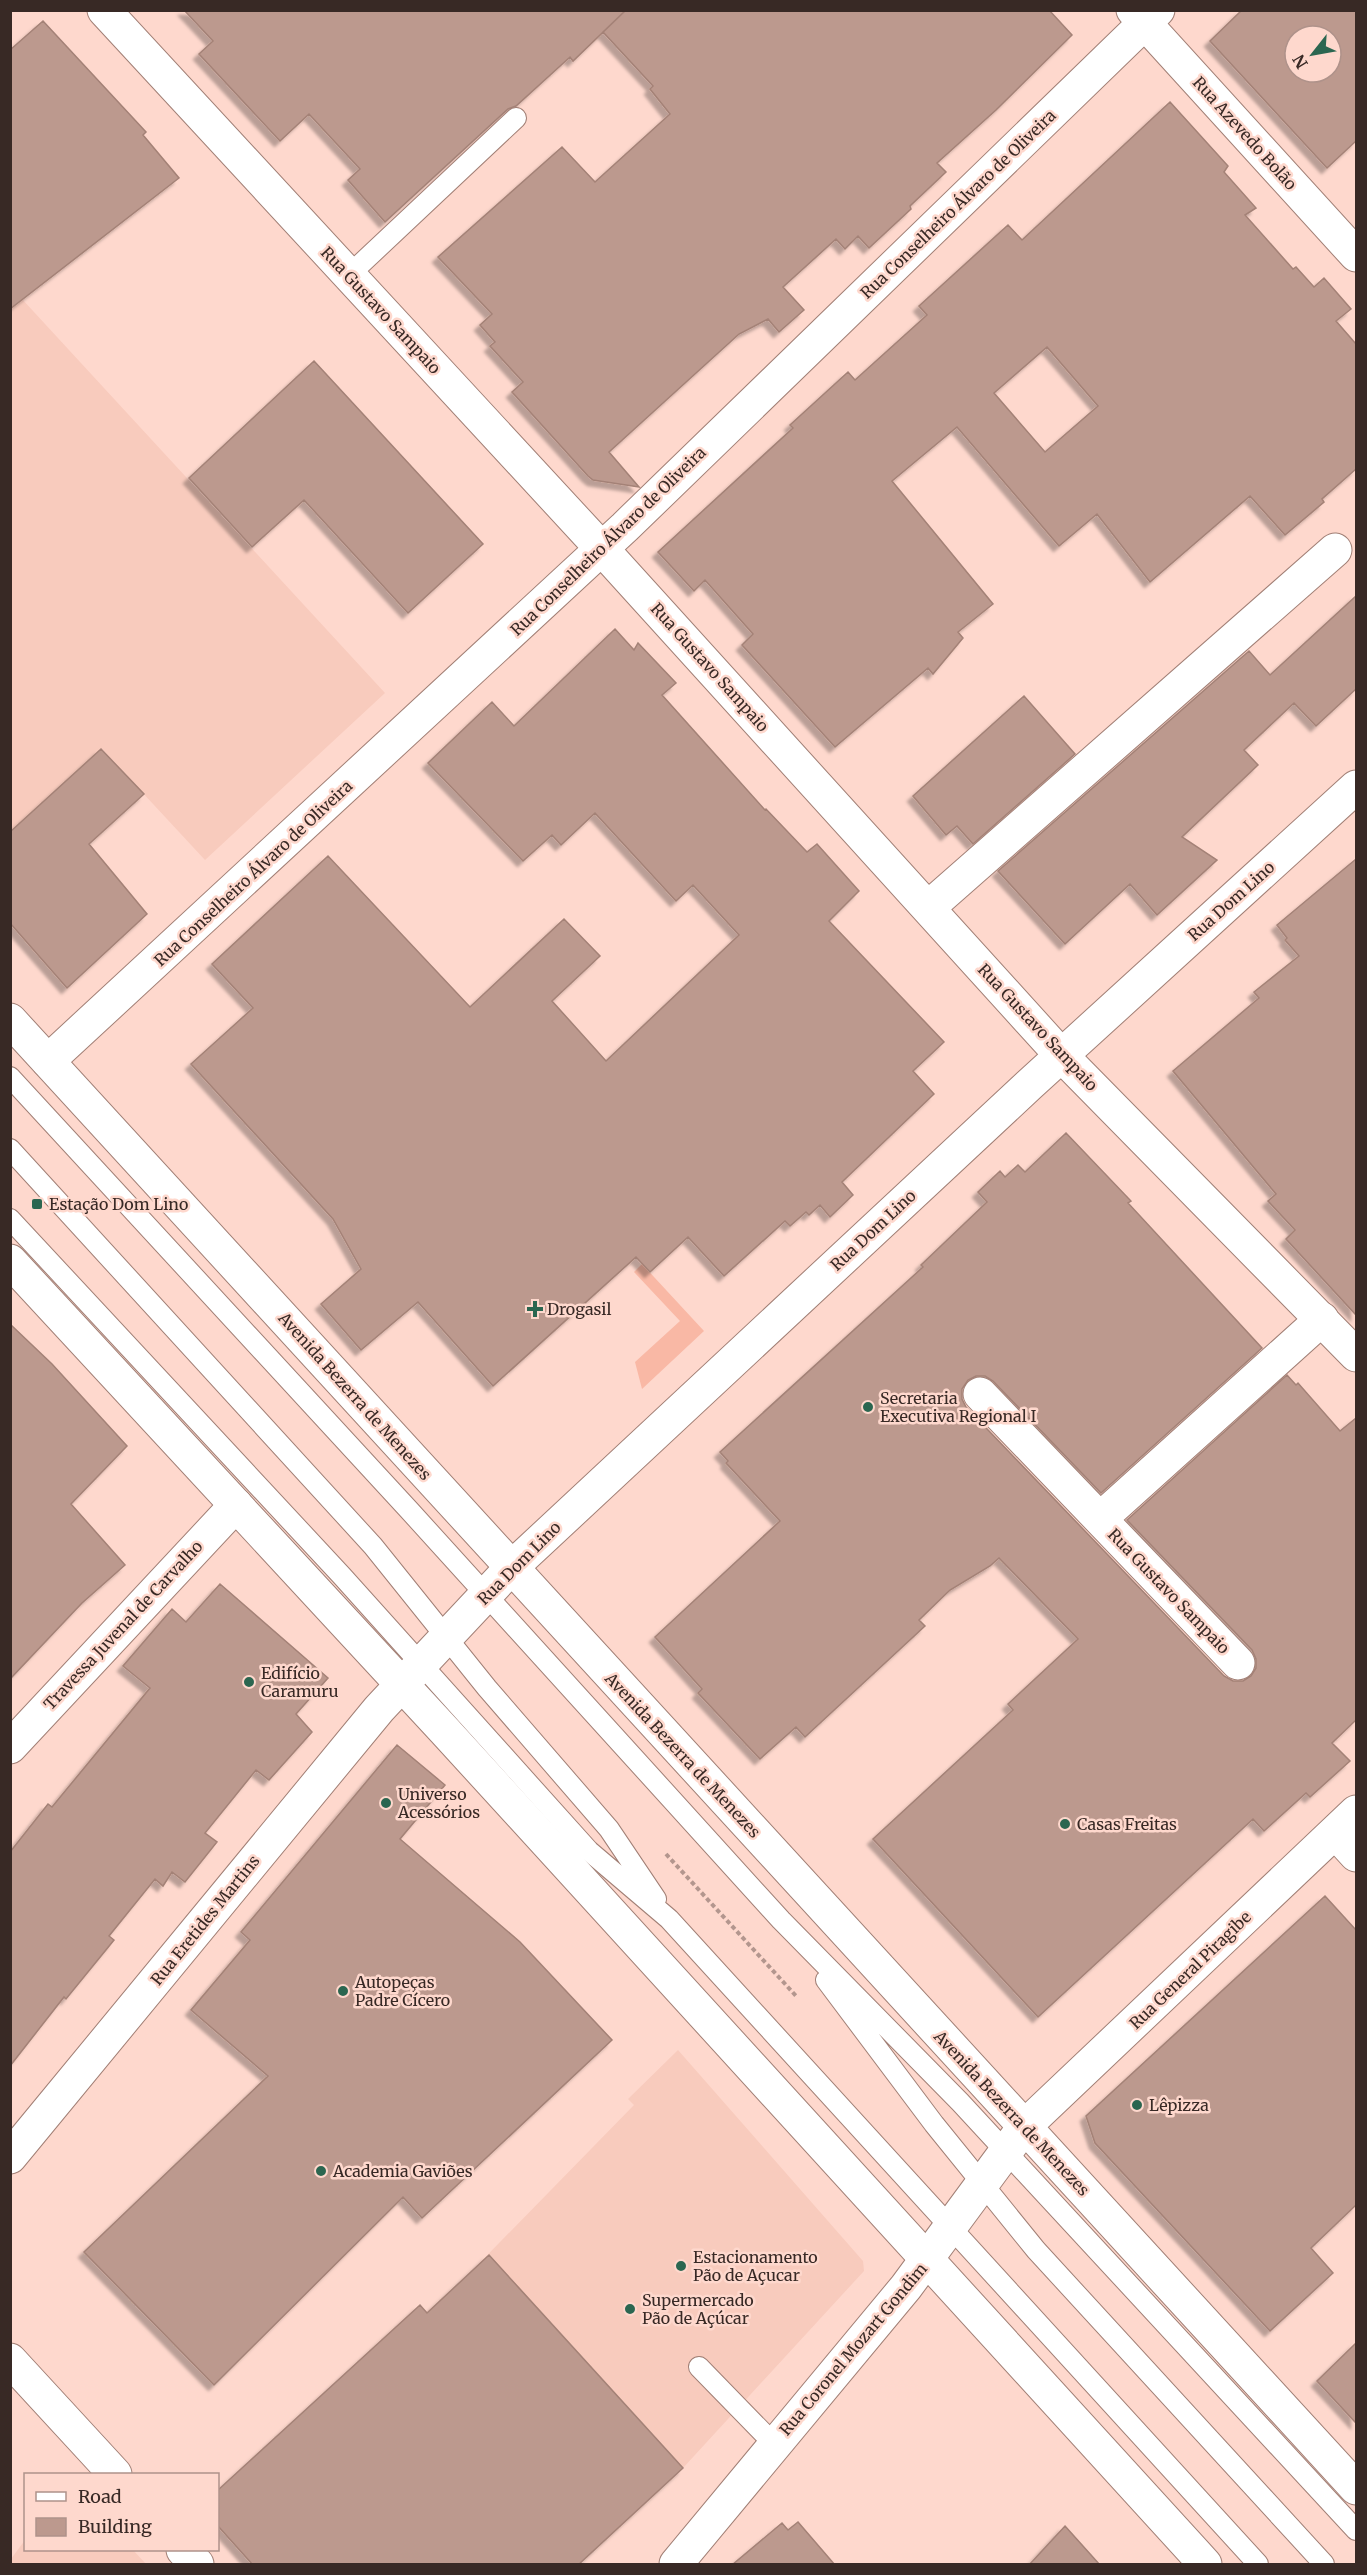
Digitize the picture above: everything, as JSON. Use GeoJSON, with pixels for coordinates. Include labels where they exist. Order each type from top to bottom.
{"type":"FeatureCollection","features":[{"type":"Feature","properties":{"kind":"street","name":"Rua Gustavo Sampaio"},"geometry":{"type":"LineString","coordinates":[[104,10],[602,549],[1061,1055],[1356,1355]]}},
{"type":"Feature","properties":{"kind":"street","name":"Rua Azevedo Bolão"},"geometry":{"type":"LineString","coordinates":[[1145,15],[1356,255]]}},
{"type":"Feature","properties":{"kind":"street","name":"Rua Conselheiro Álvaro de Oliveira"},"geometry":{"type":"LineString","coordinates":[[48,1061],[602,549],[1145,15]]}},
{"type":"Feature","properties":{"kind":"street"},"geometry":{"type":"LineString","coordinates":[[929,908],[1335,550]]}},
{"type":"Feature","properties":{"kind":"street","name":"Rua Dom Lino"},"geometry":{"type":"LineString","coordinates":[[411,1675],[511,1568],[1061,1055],[1356,787]]}},
{"type":"Feature","properties":{"kind":"street","name":"Avenida Bezerra de Menezes"},"geometry":{"type":"LineString","coordinates":[[10,1020],[511,1568],[1015,2140],[1356,2488]]}},
{"type":"Feature","properties":{"kind":"street"},"geometry":{"type":"LineString","coordinates":[[10,1261],[236,1505],[411,1675],[926,2261],[1205,2565]]}},
{"type":"Feature","properties":{"kind":"street","name":"Rua Gustavo Sampaio"},"geometry":{"type":"LineString","coordinates":[[1100,1519],[1322,1319]]}},
{"type":"Feature","properties":{"kind":"street","name":"Rua Gustavo Sampaio"},"geometry":{"type":"LineString","coordinates":[[981,1394],[1238,1663]]}},
{"type":"Feature","properties":{"kind":"street","name":"Travessa Juvenal de Carvalho"},"geometry":{"type":"LineString","coordinates":[[10,1747],[236,1505]]}},
{"type":"Feature","properties":{"kind":"street","name":"Rua Eretides Martins"},"geometry":{"type":"LineString","coordinates":[[10,2157],[371,1718],[411,1675]]}},
{"type":"Feature","properties":{"kind":"street","name":"Rua General Piragibe"},"geometry":{"type":"LineString","coordinates":[[1015,2140],[1349,1833]]}},
{"type":"Feature","properties":{"kind":"street","name":"Rua Coronel Mozart Gondim"},"geometry":{"type":"LineString","coordinates":[[676,2565],[926,2261],[1015,2140]]}},
{"type":"Feature","properties":{"kind":"street"},"geometry":{"type":"LineString","coordinates":[[10,2360],[113,2473]]}},
{"type":"Feature","properties":{"kind":"street"},"geometry":{"type":"LineString","coordinates":[[184,2551],[197,2565]]}},
{"type":"Feature","properties":{"kind":"lane"},"geometry":{"type":"LineString","coordinates":[[349,275],[516,118]]}},
{"type":"Feature","properties":{"kind":"lane","name":"Avenida Bezerra de Menezes"},"geometry":{"type":"LineString","coordinates":[[10,1077],[781,1920],[960,2102],[1015,2140],[1356,2530]]}},
{"type":"Feature","properties":{"kind":"lane"},"geometry":{"type":"LineString","coordinates":[[10,1149],[373,1546],[446,1637],[609,1829],[669,1919]]}},
{"type":"Feature","properties":{"kind":"lane"},"geometry":{"type":"LineString","coordinates":[[10,1219],[342,1576],[411,1675],[589,1851],[669,1919],[1258,2565]]}},
{"type":"Feature","properties":{"kind":"lane","name":"Avenida Bezerra de Menezes"},"geometry":{"type":"LineString","coordinates":[[781,1920],[934,2124],[1036,2250],[1324,2565]]}},
{"type":"Feature","properties":{"kind":"lane"},"geometry":{"type":"LineString","coordinates":[[699,2367],[774,2444]]}},
{"type":"Feature","properties":{"kind":"path"},"geometry":{"type":"LineString","coordinates":[[663,1850],[800,2000]]}},
{"type":"Feature","properties":{"kind":"shaded area"},"geometry":{"type":"Polygon","coordinates":[[[22,299],[385,693],[205,860],[102,749],[11,832],[10,309],[22,299]]]}},
{"type":"Feature","properties":{"kind":"shaded area"},"geometry":{"type":"Polygon","coordinates":[[[642,1264],[704,1331],[642,1389],[635,1362],[680,1321],[634,1272],[642,1264]]]}},
{"type":"Feature","properties":{"kind":"shaded area","name":"Supermercado Pão de Açúcar"},"geometry":{"type":"Polygon","coordinates":[[[678,2050],[863,2261],[864,2271],[683,2468],[578,2564],[253,2564],[219,2528],[219,2489],[420,2305],[428,2313],[461,2282],[634,2105],[628,2099],[678,2050]]]}},
{"type":"Feature","properties":{"kind":"shaded area"},"geometry":{"type":"Polygon","coordinates":[[[24,2541],[24,2551],[134,2551],[146,2564],[11,2564],[11,2559],[24,2541]]]}},
{"type":"Feature","properties":{"kind":"building"},"geometry":{"type":"Polygon","coordinates":[[[184,10],[626,10],[573,61],[570,57],[516,106],[508,109],[385,222],[348,180],[360,169],[309,114],[280,141],[199,54],[213,41],[184,10]]]}},
{"type":"Feature","properties":{"kind":"building"},"geometry":{"type":"Polygon","coordinates":[[[626,10],[1049,10],[1072,35],[996,110],[937,163],[946,172],[869,248],[858,236],[845,249],[836,239],[783,287],[804,310],[779,332],[768,319],[739,334],[609,452],[639,487],[593,480],[512,392],[523,382],[490,346],[495,342],[480,325],[492,314],[438,257],[562,147],[595,182],[670,114],[650,89],[653,86],[603,32],[626,10]]]}},
{"type":"Feature","properties":{"kind":"building"},"geometry":{"type":"Polygon","coordinates":[[[1242,10],[1356,10],[1356,141],[1327,168],[1210,41],[1242,10]]]}},
{"type":"Feature","properties":{"kind":"building"},"geometry":{"type":"Polygon","coordinates":[[[43,21],[146,132],[143,135],[179,178],[10,309],[10,50],[43,21]]]}},
{"type":"Feature","properties":{"kind":"building"},"geometry":{"type":"Polygon","coordinates":[[[1170,102],[1228,166],[1224,172],[1256,208],[1245,215],[1293,269],[1296,267],[1314,287],[1324,278],[1351,309],[1336,321],[1356,344],[1356,469],[1322,499],[1324,502],[1285,535],[1250,496],[1150,582],[1097,514],[1059,546],[957,427],[892,481],[993,604],[958,632],[963,638],[933,674],[928,668],[835,747],[742,645],[753,634],[705,580],[694,591],[658,552],[793,428],[790,425],[848,372],[855,380],[927,315],[919,306],[1008,225],[1022,240],[1170,102]],[[1047,347],[994,393],[1045,452],[1098,406],[1047,347]]]}},
{"type":"Feature","properties":{"kind":"building"},"geometry":{"type":"Polygon","coordinates":[[[314,361],[483,544],[408,613],[304,500],[252,547],[189,478],[314,361]]]}},
{"type":"Feature","properties":{"kind":"building"},"geometry":{"type":"Polygon","coordinates":[[[1356,596],[1356,689],[1316,726],[1294,703],[1244,750],[1258,765],[1182,837],[1217,860],[1157,915],[1130,884],[1065,944],[998,871],[1249,651],[1270,675],[1356,596]]]}},
{"type":"Feature","properties":{"kind":"building"},"geometry":{"type":"Polygon","coordinates":[[[615,629],[634,650],[638,643],[676,683],[662,695],[765,810],[807,852],[817,844],[859,891],[829,921],[944,1042],[913,1071],[934,1094],[842,1182],[853,1195],[830,1217],[820,1205],[809,1215],[806,1212],[790,1226],[785,1221],[724,1276],[688,1237],[650,1272],[636,1257],[493,1386],[418,1302],[361,1350],[321,1304],[361,1269],[333,1219],[191,1064],[253,1008],[212,964],[328,856],[470,1007],[564,919],[600,956],[552,1001],[606,1061],[739,935],[693,885],[676,901],[595,813],[561,845],[552,835],[523,861],[428,763],[492,702],[514,726],[615,629]]]}},
{"type":"Feature","properties":{"kind":"building"},"geometry":{"type":"Polygon","coordinates":[[[1024,696],[1075,754],[973,844],[957,826],[946,835],[913,796],[1024,696]]]}},
{"type":"Feature","properties":{"kind":"building"},"geometry":{"type":"Polygon","coordinates":[[[101,749],[144,794],[89,844],[147,914],[67,988],[10,923],[10,832],[101,749]]]}},
{"type":"Feature","properties":{"kind":"building"},"geometry":{"type":"Polygon","coordinates":[[[1356,859],[1356,1315],[1286,1239],[1295,1230],[1268,1201],[1276,1194],[1173,1071],[1259,998],[1254,992],[1299,956],[1285,940],[1287,938],[1277,925],[1356,859]]]}},
{"type":"Feature","properties":{"kind":"building"},"geometry":{"type":"Polygon","coordinates":[[[1066,1133],[1131,1201],[1128,1203],[1262,1348],[1101,1493],[993,1381],[985,1376],[976,1376],[968,1380],[962,1389],[962,1399],[966,1407],[1224,1676],[1233,1681],[1243,1681],[1251,1676],[1256,1668],[1256,1659],[1252,1650],[1127,1520],[1287,1375],[1296,1385],[1298,1383],[1340,1431],[1356,1418],[1356,1720],[1332,1743],[1350,1761],[1310,1797],[1306,1793],[1264,1831],[1253,1819],[1038,2017],[873,1839],[1013,1710],[1008,1704],[1078,1639],[999,1558],[950,1590],[919,1620],[925,1626],[805,1737],[796,1727],[760,1759],[698,1693],[702,1689],[655,1637],[780,1521],[726,1463],[728,1461],[720,1452],[923,1267],[921,1265],[987,1202],[978,1192],[1000,1171],[1005,1177],[1018,1165],[1025,1172],[1066,1133]]]}},
{"type":"Feature","properties":{"kind":"building"},"geometry":{"type":"Polygon","coordinates":[[[10,1324],[52,1364],[127,1446],[71,1504],[125,1565],[82,1603],[10,1679],[10,1324]]]}},
{"type":"Feature","properties":{"kind":"building"},"geometry":{"type":"Polygon","coordinates":[[[220,1584],[328,1678],[296,1714],[312,1732],[269,1780],[256,1770],[205,1833],[217,1842],[185,1882],[172,1872],[163,1886],[155,1879],[109,1936],[114,1940],[66,1999],[64,1997],[10,2066],[10,1852],[48,1804],[52,1807],[150,1688],[123,1666],[172,1609],[186,1622],[220,1584]]]}},
{"type":"Feature","properties":{"kind":"building"},"geometry":{"type":"Polygon","coordinates":[[[397,1745],[445,1785],[400,1839],[520,1942],[612,2040],[422,2218],[403,2197],[214,2385],[84,2252],[268,2076],[191,2010],[250,1940],[241,1932],[397,1745]]]}},
{"type":"Feature","properties":{"kind":"building"},"geometry":{"type":"Polygon","coordinates":[[[1325,1896],[1356,1930],[1356,2205],[1311,2248],[1333,2273],[1270,2331],[1095,2143],[1086,2116],[1325,1896]]]}},
{"type":"Feature","properties":{"kind":"building"},"geometry":{"type":"Polygon","coordinates":[[[489,2255],[683,2468],[578,2565],[253,2565],[219,2527],[219,2489],[420,2305],[427,2313],[489,2255]]]}},
{"type":"Feature","properties":{"kind":"building"},"geometry":{"type":"Polygon","coordinates":[[[1356,2343],[1356,2423],[1317,2381],[1356,2343]]]}},
{"type":"Feature","properties":{"kind":"building"},"geometry":{"type":"Polygon","coordinates":[[[798,2522],[835,2565],[732,2565],[782,2523],[788,2530],[798,2522]]]}},
{"type":"Feature","properties":{"kind":"building"},"geometry":{"type":"Polygon","coordinates":[[[1065,2526],[1100,2565],[1029,2565],[1065,2526]]]}},
{"type":"Feature","properties":{"kind":"place","name":"Estação Dom Lino"},"geometry":{"type":"Point","coordinates":[37,1204]}},
{"type":"Feature","properties":{"kind":"place","name":"Drogasil"},"geometry":{"type":"Point","coordinates":[535,1309]}},
{"type":"Feature","properties":{"kind":"place","name":"Secretaria Executiva Regional I"},"geometry":{"type":"Point","coordinates":[868,1407]}},
{"type":"Feature","properties":{"kind":"place","name":"Edifício Caramuru"},"geometry":{"type":"Point","coordinates":[249,1682]}},
{"type":"Feature","properties":{"kind":"place","name":"Universo Acessórios"},"geometry":{"type":"Point","coordinates":[386,1803]}},
{"type":"Feature","properties":{"kind":"place","name":"Casas Freitas"},"geometry":{"type":"Point","coordinates":[1065,1824]}},
{"type":"Feature","properties":{"kind":"place","name":"Autopeças Padre Cícero"},"geometry":{"type":"Point","coordinates":[343,1991]}},
{"type":"Feature","properties":{"kind":"place","name":"Lêpizza"},"geometry":{"type":"Point","coordinates":[1137,2105]}},
{"type":"Feature","properties":{"kind":"place","name":"Academia Gaviões"},"geometry":{"type":"Point","coordinates":[321,2171]}},
{"type":"Feature","properties":{"kind":"place","name":"Estacionamento Pão de Açucar"},"geometry":{"type":"Point","coordinates":[681,2266]}},
{"type":"Feature","properties":{"kind":"place","name":"Supermercado Pão de Açúcar"},"geometry":{"type":"Point","coordinates":[630,2309]}}]}
